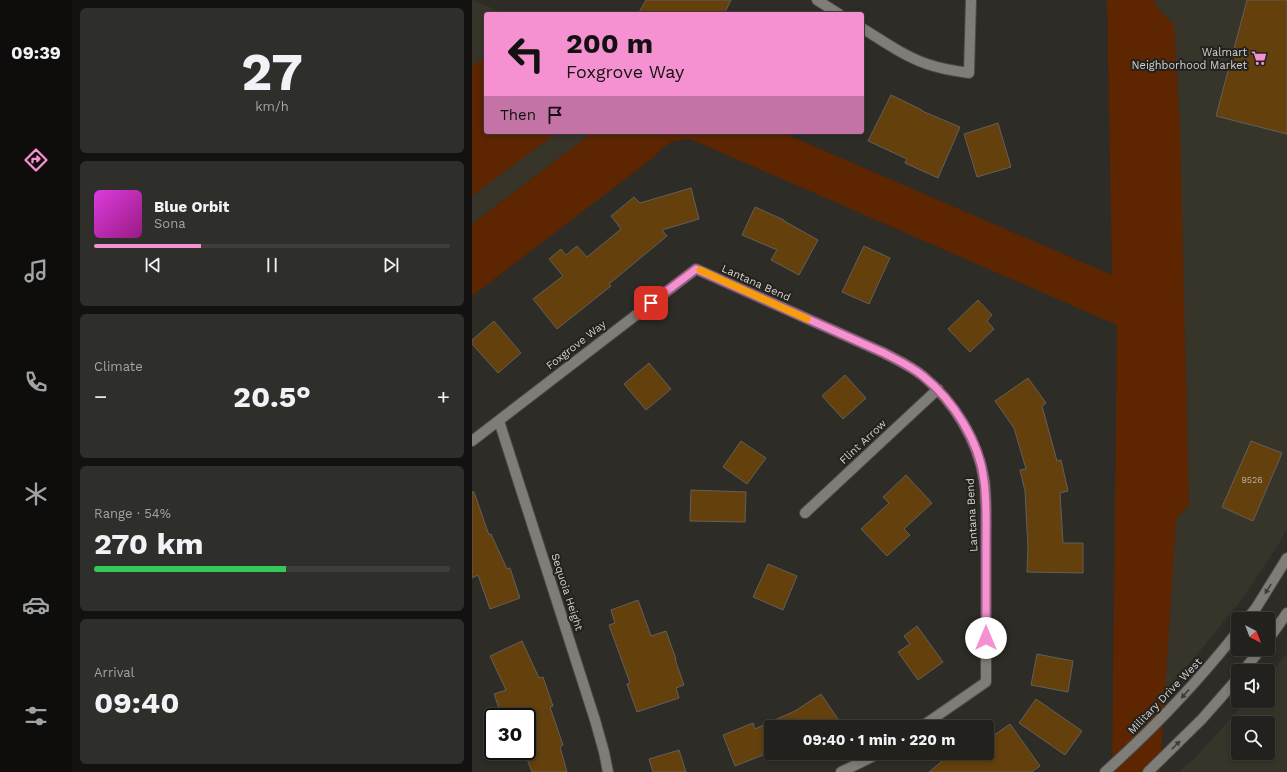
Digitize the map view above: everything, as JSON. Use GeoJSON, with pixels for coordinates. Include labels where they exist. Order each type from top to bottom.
{"type":"FeatureCollection","features":[{"type":"Feature","properties":{"kind":"street"},"geometry":{"type":"LineString","coordinates":[[817,0],[836,12]]}},
{"type":"Feature","properties":{"kind":"street"},"geometry":{"type":"LineString","coordinates":[[864,29],[902,52],[926,64],[948,70],[969,73],[971,0]]}},
{"type":"Feature","properties":{"kind":"street","name":"Lantana Bend"},"geometry":{"type":"LineString","coordinates":[[696,269],[884,353],[911,367],[938,389],[959,415],[969,433],[978,456],[984,480],[986,506],[986,682],[931,720]]}},
{"type":"Feature","properties":{"kind":"street","name":"Foxgrove Way"},"geometry":{"type":"LineString","coordinates":[[472,441],[696,269]]}},
{"type":"Feature","properties":{"kind":"street","name":"Flint Arrow"},"geometry":{"type":"LineString","coordinates":[[805,513],[938,389]]}},
{"type":"Feature","properties":{"kind":"street","name":"Sequoia Height"},"geometry":{"type":"LineString","coordinates":[[499,421],[595,720],[608,772]]}},
{"type":"Feature","properties":{"kind":"street"},"geometry":{"type":"LineString","coordinates":[[1253,612],[1287,558]]}},
{"type":"Feature","properties":{"kind":"street"},"geometry":{"type":"LineString","coordinates":[[1275,630],[1287,613]]}},
{"type":"Feature","properties":{"kind":"street","name":"Military Drive West"},"geometry":{"type":"LineString","coordinates":[[1105,772],[1181,700],[1231,640]]}},
{"type":"Feature","properties":{"kind":"street"},"geometry":{"type":"LineString","coordinates":[[1249,664],[1255,656]]}},
{"type":"Feature","properties":{"kind":"street"},"geometry":{"type":"LineString","coordinates":[[1148,772],[1202,719],[1231,686]]}},
{"type":"Feature","properties":{"kind":"street"},"geometry":{"type":"LineString","coordinates":[[841,772],[866,760]]}},
{"type":"Feature","properties":{"kind":"shaded area"},"geometry":{"type":"Polygon","coordinates":[[[472,0],[502,12],[484,12],[484,134],[590,134],[472,224],[472,0]]]}},
{"type":"Feature","properties":{"kind":"shaded area"},"geometry":{"type":"Polygon","coordinates":[[[1107,0],[1154,0],[1158,9],[1174,25],[1180,129],[1189,505],[1176,519],[1160,772],[1112,772],[1117,325],[690,139],[673,141],[666,145],[654,157],[472,296],[472,224],[590,134],[786,134],[1112,275],[1107,0]]]}},
{"type":"Feature","properties":{"kind":"shaded area"},"geometry":{"type":"Polygon","coordinates":[[[1150,0],[1287,0],[1287,529],[1242,599],[1200,651],[1152,705],[1150,0]]]}},
{"type":"Feature","properties":{"kind":"shaded area"},"geometry":{"type":"Polygon","coordinates":[[[484,58],[484,134],[555,134],[472,196],[472,67],[484,58]]]}},
{"type":"Feature","properties":{"kind":"shaded area"},"geometry":{"type":"Polygon","coordinates":[[[1287,653],[1287,772],[1179,772],[1195,758],[1231,718],[1231,760],[1275,760],[1275,716],[1233,716],[1240,708],[1275,708],[1275,668],[1287,653]]]}},
{"type":"Feature","properties":{"kind":"building"},"geometry":{"type":"Polygon","coordinates":[[[646,0],[731,0],[725,12],[639,12],[646,0]]]}},
{"type":"Feature","properties":{"kind":"building","name":"Walmart Neighborhood Market"},"geometry":{"type":"Polygon","coordinates":[[[1247,0],[1287,0],[1287,134],[1216,116],[1247,0]]]}},
{"type":"Feature","properties":{"kind":"building"},"geometry":{"type":"Polygon","coordinates":[[[891,95],[922,111],[960,127],[938,178],[905,163],[907,159],[868,141],[891,95]]]}},
{"type":"Feature","properties":{"kind":"building"},"geometry":{"type":"Polygon","coordinates":[[[998,123],[1011,167],[977,177],[964,134],[998,123]]]}},
{"type":"Feature","properties":{"kind":"building"},"geometry":{"type":"Polygon","coordinates":[[[691,188],[699,219],[662,230],[667,236],[609,284],[611,286],[557,329],[533,299],[563,276],[549,259],[561,249],[566,255],[577,246],[587,257],[621,229],[611,216],[634,197],[640,203],[691,188]]]}},
{"type":"Feature","properties":{"kind":"building"},"geometry":{"type":"Polygon","coordinates":[[[755,207],[784,220],[818,240],[799,275],[771,260],[777,250],[742,235],[755,207]]]}},
{"type":"Feature","properties":{"kind":"building"},"geometry":{"type":"Polygon","coordinates":[[[864,246],[890,258],[869,304],[842,292],[864,246]]]}},
{"type":"Feature","properties":{"kind":"building"},"geometry":{"type":"Polygon","coordinates":[[[978,300],[992,315],[987,321],[994,329],[970,352],[948,329],[978,300]]]}},
{"type":"Feature","properties":{"kind":"building"},"geometry":{"type":"Polygon","coordinates":[[[494,321],[521,353],[498,373],[472,344],[472,340],[494,321]]]}},
{"type":"Feature","properties":{"kind":"building"},"geometry":{"type":"Polygon","coordinates":[[[649,363],[671,389],[646,410],[624,384],[649,363]]]}},
{"type":"Feature","properties":{"kind":"building"},"geometry":{"type":"Polygon","coordinates":[[[845,375],[866,398],[843,419],[822,396],[845,375]]]}},
{"type":"Feature","properties":{"kind":"building"},"geometry":{"type":"Polygon","coordinates":[[[1028,378],[1046,403],[1042,406],[1057,461],[1061,460],[1068,491],[1060,493],[1063,543],[1083,543],[1083,573],[1027,572],[1028,548],[1025,491],[1020,470],[1026,469],[1014,428],[995,401],[1028,378]]]}},
{"type":"Feature","properties":{"kind":"building"},"geometry":{"type":"Polygon","coordinates":[[[741,441],[766,458],[747,484],[723,467],[741,441]]]}},
{"type":"Feature","properties":{"kind":"building"},"geometry":{"type":"Polygon","coordinates":[[[1251,441],[1282,453],[1253,521],[1222,507],[1251,441]]]}},
{"type":"Feature","properties":{"kind":"building"},"geometry":{"type":"Polygon","coordinates":[[[906,475],[932,503],[904,529],[910,535],[887,556],[861,529],[889,503],[883,497],[906,475]]]}},
{"type":"Feature","properties":{"kind":"building"},"geometry":{"type":"Polygon","coordinates":[[[691,490],[746,492],[745,522],[690,521],[691,490]]]}},
{"type":"Feature","properties":{"kind":"building"},"geometry":{"type":"Polygon","coordinates":[[[472,492],[474,492],[489,535],[491,534],[507,569],[510,568],[520,598],[490,609],[478,575],[472,578],[472,492]]]}},
{"type":"Feature","properties":{"kind":"building"},"geometry":{"type":"Polygon","coordinates":[[[768,564],[797,576],[783,610],[753,597],[768,564]]]}},
{"type":"Feature","properties":{"kind":"building"},"geometry":{"type":"Polygon","coordinates":[[[638,600],[651,636],[666,631],[684,685],[676,688],[679,698],[637,712],[627,684],[630,683],[609,625],[615,623],[611,610],[638,600]]]}},
{"type":"Feature","properties":{"kind":"building"},"geometry":{"type":"Polygon","coordinates":[[[917,626],[943,662],[918,680],[898,652],[910,644],[904,636],[917,626]]]}},
{"type":"Feature","properties":{"kind":"building"},"geometry":{"type":"Polygon","coordinates":[[[522,641],[539,678],[543,677],[553,706],[550,707],[563,745],[560,747],[567,772],[532,772],[527,760],[536,760],[536,708],[499,708],[494,694],[506,690],[490,656],[522,641]]]}},
{"type":"Feature","properties":{"kind":"building"},"geometry":{"type":"Polygon","coordinates":[[[1037,654],[1073,661],[1068,692],[1031,685],[1037,654]]]}},
{"type":"Feature","properties":{"kind":"building"},"geometry":{"type":"Polygon","coordinates":[[[821,694],[839,720],[775,720],[795,711],[821,694]]]}},
{"type":"Feature","properties":{"kind":"building"},"geometry":{"type":"Polygon","coordinates":[[[1036,699],[1082,731],[1065,755],[1019,723],[1036,699]]]}},
{"type":"Feature","properties":{"kind":"building"},"geometry":{"type":"Polygon","coordinates":[[[753,723],[755,729],[764,725],[764,755],[735,766],[723,735],[753,723]]]}},
{"type":"Feature","properties":{"kind":"building"},"geometry":{"type":"Polygon","coordinates":[[[1010,724],[1040,766],[1032,772],[929,772],[944,760],[994,760],[994,735],[1010,724]]]}},
{"type":"Feature","properties":{"kind":"building"},"geometry":{"type":"Polygon","coordinates":[[[679,750],[686,772],[653,772],[649,759],[679,750]]]}},
{"type":"Feature","properties":{"kind":"slow traffic"},"geometry":{"type":"LineString","coordinates":[[700,270],[807,319]]}},
{"type":"Feature","properties":{"kind":"place","name":"Walmart Neighborhood Market"},"geometry":{"type":"Point","coordinates":[1259,58]}},
{"type":"Feature","properties":{"kind":"route"},"geometry":{"type":"LineString","coordinates":[[651,303],[696,269],[884,353],[911,367],[938,389],[959,415],[969,433],[978,456],[984,480],[986,506],[986,638]]}}]}
